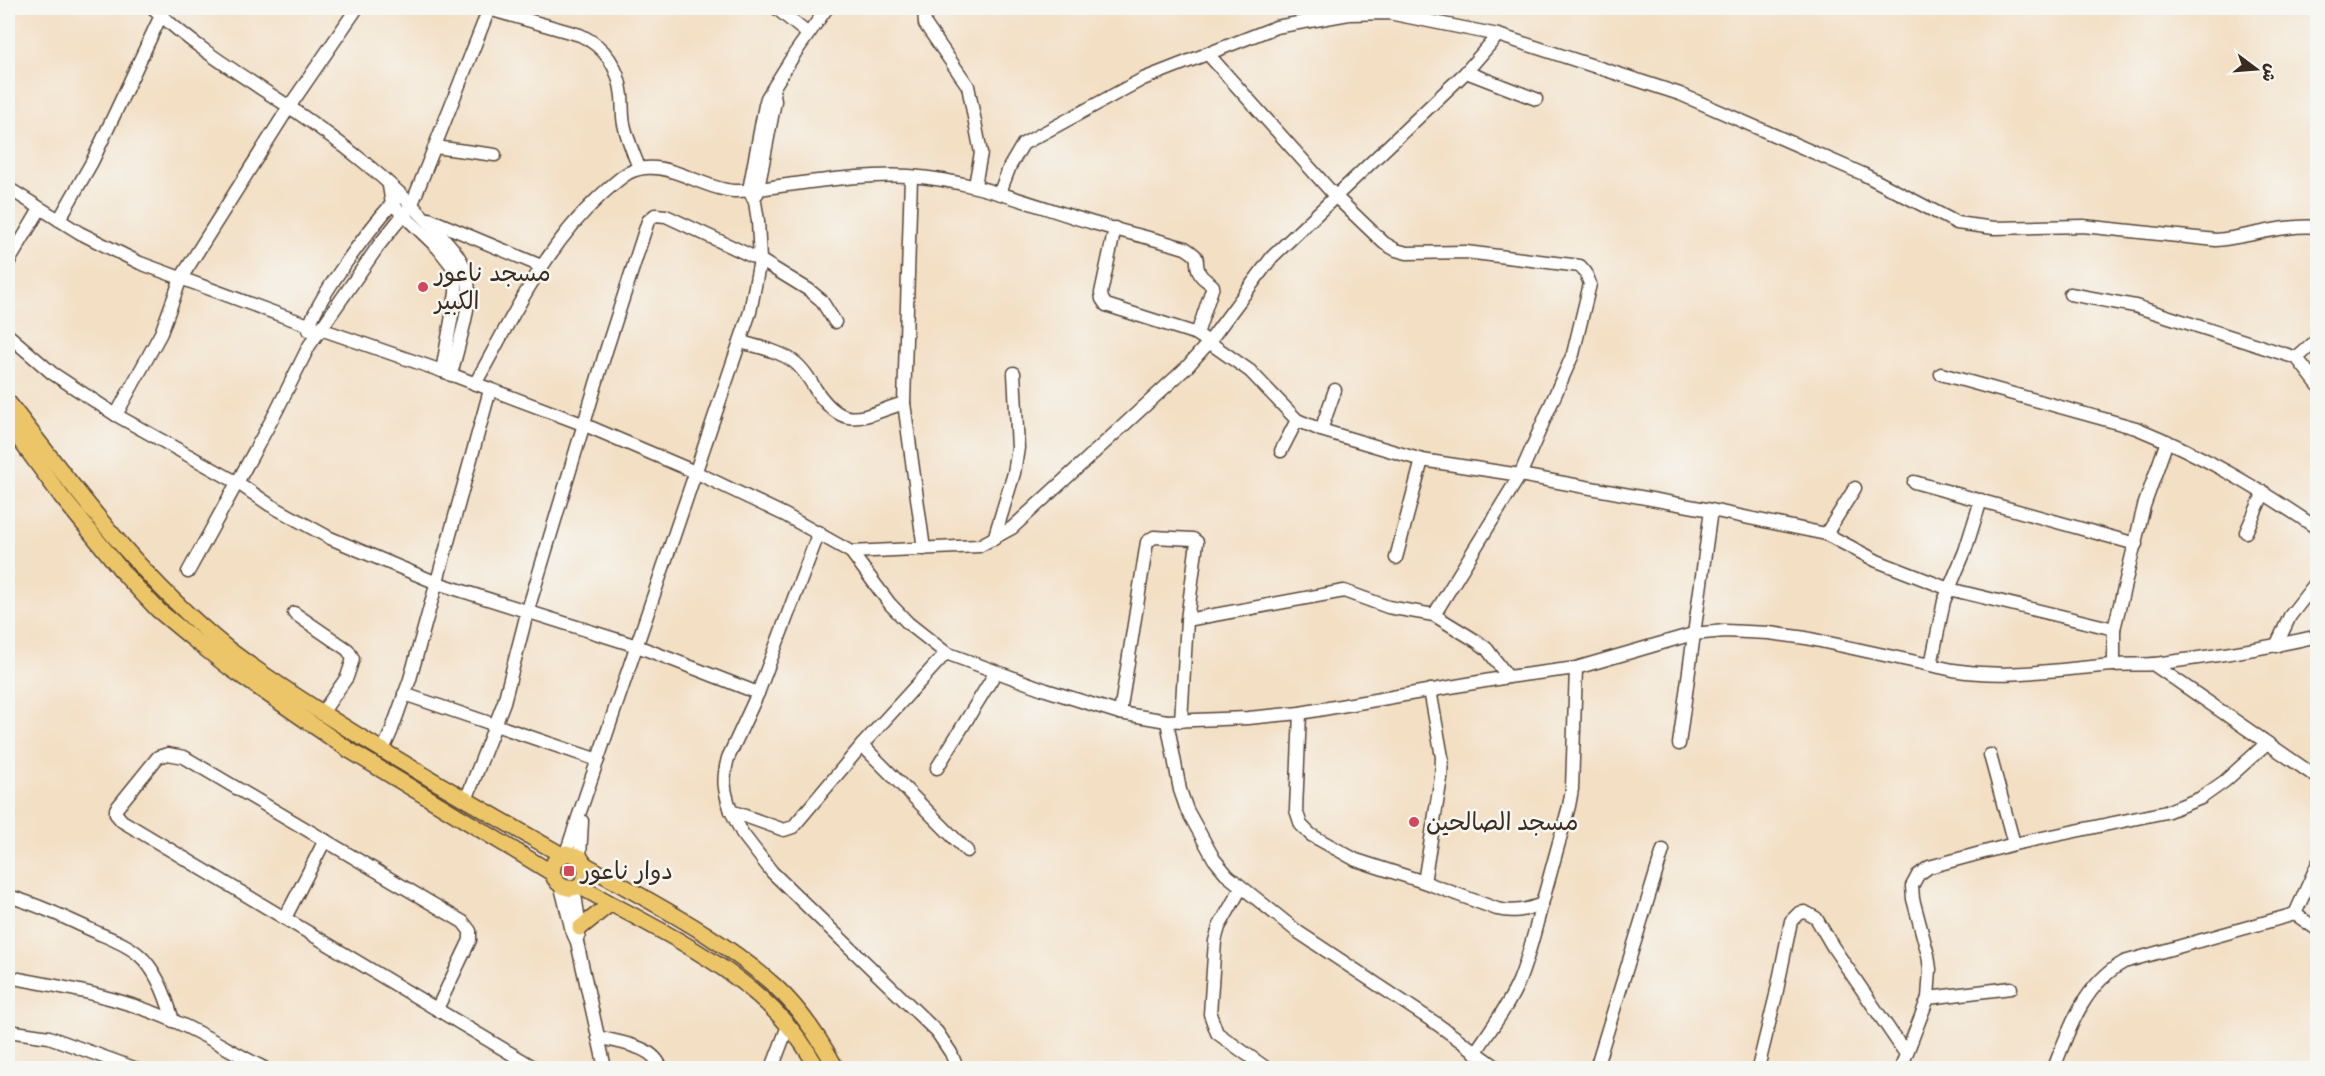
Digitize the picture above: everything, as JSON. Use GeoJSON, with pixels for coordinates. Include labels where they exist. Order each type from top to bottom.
{"type":"FeatureCollection","features":[{"type":"Feature","properties":{"kind":"main road"},"geometry":{"type":"LineString","coordinates":[[8,402],[97,518],[147,575],[226,647],[273,682],[382,752],[573,857],[697,929],[776,988],[807,1021],[836,1068]]}},
{"type":"Feature","properties":{"kind":"main road"},"geometry":{"type":"LineString","coordinates":[[8,424],[61,496],[126,576],[158,610],[193,639],[230,668],[350,750],[552,873]]}},
{"type":"Feature","properties":{"kind":"main road"},"geometry":{"type":"LineString","coordinates":[[573,857],[554,862],[552,873],[555,881],[610,904],[722,969],[765,1002],[788,1026],[817,1068]]}},
{"type":"Feature","properties":{"kind":"main road"},"geometry":{"type":"LineString","coordinates":[[571,887],[584,880],[573,857]]}},
{"type":"Feature","properties":{"kind":"main road"},"geometry":{"type":"LineString","coordinates":[[579,935],[610,904]]}},
{"type":"Feature","properties":{"kind":"street"},"geometry":{"type":"LineString","coordinates":[[116,415],[161,333],[182,278],[289,107],[357,8]]}},
{"type":"Feature","properties":{"kind":"street"},"geometry":{"type":"LineString","coordinates":[[188,572],[238,483],[309,346],[379,245],[412,204],[487,8],[580,35],[590,39],[604,51],[617,73],[622,99],[623,123],[639,168]]}},
{"type":"Feature","properties":{"kind":"street"},"geometry":{"type":"LineString","coordinates":[[776,8],[808,34]]}},
{"type":"Feature","properties":{"kind":"street"},"geometry":{"type":"LineString","coordinates":[[573,857],[583,808],[598,760],[741,342],[756,286],[760,260],[754,189],[762,114],[766,98],[827,8]]}},
{"type":"Feature","properties":{"kind":"street"},"geometry":{"type":"LineString","coordinates":[[924,8],[925,24],[968,86],[981,153],[975,185]]}},
{"type":"Feature","properties":{"kind":"street"},"geometry":{"type":"LineString","coordinates":[[59,220],[96,152],[159,10],[199,48],[357,155],[389,186],[412,204],[460,260],[468,282],[466,309],[447,373]]}},
{"type":"Feature","properties":{"kind":"street"},"geometry":{"type":"LineString","coordinates":[[1000,192],[1014,157],[1029,139],[1143,78],[1276,27],[1349,14],[1389,13],[1498,35],[1680,94],[1853,170],[1957,223],[1994,228],[2084,226],[2216,240],[2300,225],[2318,227]]}},
{"type":"Feature","properties":{"kind":"street"},"geometry":{"type":"LineString","coordinates":[[851,552],[979,546],[1012,528],[1188,367],[1272,257],[1466,72],[1498,35]]}},
{"type":"Feature","properties":{"kind":"street"},"geometry":{"type":"LineString","coordinates":[[1207,53],[1335,196],[1384,243],[1396,250],[1407,253],[1466,252],[1499,255],[1580,266],[1586,273],[1590,284],[1573,354],[1520,475],[1434,615]]}},
{"type":"Feature","properties":{"kind":"street"},"geometry":{"type":"LineString","coordinates":[[1466,72],[1536,99]]}},
{"type":"Feature","properties":{"kind":"street"},"geometry":{"type":"LineString","coordinates":[[435,147],[495,155]]}},
{"type":"Feature","properties":{"kind":"street"},"geometry":{"type":"LineString","coordinates":[[475,384],[541,266],[564,234],[621,177],[639,168],[660,168],[720,189],[754,189],[860,177],[911,177],[975,185],[1000,192],[1185,248],[1195,254],[1199,260],[1200,275],[1213,286],[1197,334]]}},
{"type":"Feature","properties":{"kind":"street"},"geometry":{"type":"LineString","coordinates":[[911,177],[904,403],[924,549]]}},
{"type":"Feature","properties":{"kind":"street"},"geometry":{"type":"LineString","coordinates":[[389,186],[392,204],[443,254],[456,275],[447,373]]}},
{"type":"Feature","properties":{"kind":"street"},"geometry":{"type":"LineString","coordinates":[[8,188],[111,249],[283,316],[323,328],[585,425],[695,472],[819,532],[851,552],[890,604],[908,623],[946,653],[1120,713],[1167,722],[1300,713],[1508,677],[1576,668],[1693,634],[1725,631],[1769,633],[1843,645],[1978,674],[2002,675],[2152,664],[2276,646],[2318,636]]}},
{"type":"Feature","properties":{"kind":"street"},"geometry":{"type":"LineString","coordinates":[[309,346],[310,324],[366,235],[402,194],[418,188]]}},
{"type":"Feature","properties":{"kind":"street"},"geometry":{"type":"LineString","coordinates":[[8,263],[40,209]]}},
{"type":"Feature","properties":{"kind":"street"},"geometry":{"type":"LineString","coordinates":[[466,800],[504,702],[527,613],[642,237],[652,216],[659,214],[666,216],[760,260],[816,296],[835,322]]}},
{"type":"Feature","properties":{"kind":"street"},"geometry":{"type":"LineString","coordinates":[[423,216],[541,266]]}},
{"type":"Feature","properties":{"kind":"street"},"geometry":{"type":"LineString","coordinates":[[1115,228],[1102,299],[1106,305],[1197,334],[1250,371],[1297,420],[1321,430],[1422,460],[1520,475],[1826,534],[1877,561],[1949,589],[2114,629]]}},
{"type":"Feature","properties":{"kind":"street"},"geometry":{"type":"LineString","coordinates":[[2070,294],[2135,306],[2297,358],[2318,385]]}},
{"type":"Feature","properties":{"kind":"street"},"geometry":{"type":"LineString","coordinates":[[8,335],[52,373],[116,415],[238,483],[270,505],[330,538],[437,583],[637,646],[758,693]]}},
{"type":"Feature","properties":{"kind":"street"},"geometry":{"type":"LineString","coordinates":[[2297,358],[2318,339]]}},
{"type":"Feature","properties":{"kind":"street"},"geometry":{"type":"LineString","coordinates":[[741,342],[792,360],[803,370],[826,405],[839,415],[854,418],[904,403]]}},
{"type":"Feature","properties":{"kind":"street"},"geometry":{"type":"LineString","coordinates":[[994,539],[1014,473],[1018,448],[1014,374]]}},
{"type":"Feature","properties":{"kind":"street"},"geometry":{"type":"LineString","coordinates":[[1941,374],[2136,428],[2212,462],[2264,492],[2318,528]]}},
{"type":"Feature","properties":{"kind":"street"},"geometry":{"type":"LineString","coordinates":[[382,752],[392,732],[410,679],[490,390]]}},
{"type":"Feature","properties":{"kind":"street"},"geometry":{"type":"LineString","coordinates":[[1321,430],[1335,390]]}},
{"type":"Feature","properties":{"kind":"street"},"geometry":{"type":"LineString","coordinates":[[1281,451],[1297,420]]}},
{"type":"Feature","properties":{"kind":"street"},"geometry":{"type":"LineString","coordinates":[[2114,665],[2114,629],[2144,506],[2167,441]]}},
{"type":"Feature","properties":{"kind":"street"},"geometry":{"type":"LineString","coordinates":[[1396,558],[1422,460]]}},
{"type":"Feature","properties":{"kind":"street"},"geometry":{"type":"LineString","coordinates":[[1914,482],[2136,544]]}},
{"type":"Feature","properties":{"kind":"street"},"geometry":{"type":"LineString","coordinates":[[1826,534],[1855,488]]}},
{"type":"Feature","properties":{"kind":"street"},"geometry":{"type":"LineString","coordinates":[[2246,532],[2264,492]]}},
{"type":"Feature","properties":{"kind":"street"},"geometry":{"type":"LineString","coordinates":[[1931,665],[1941,615],[1981,500]]}},
{"type":"Feature","properties":{"kind":"street"},"geometry":{"type":"LineString","coordinates":[[1679,744],[1711,510]]}},
{"type":"Feature","properties":{"kind":"street"},"geometry":{"type":"LineString","coordinates":[[819,532],[758,693],[725,769],[724,792],[742,833],[772,872],[937,1032],[951,1053],[957,1068]]}},
{"type":"Feature","properties":{"kind":"street"},"geometry":{"type":"LineString","coordinates":[[1120,713],[1147,542],[1150,539],[1192,539],[1197,542],[1187,620],[1181,721]]}},
{"type":"Feature","properties":{"kind":"street"},"geometry":{"type":"LineString","coordinates":[[2276,646],[2290,616],[2318,580]]}},
{"type":"Feature","properties":{"kind":"street"},"geometry":{"type":"LineString","coordinates":[[1187,620],[1344,591],[1388,607],[1434,615],[1478,642],[1508,677]]}},
{"type":"Feature","properties":{"kind":"street"},"geometry":{"type":"LineString","coordinates":[[294,613],[348,650],[353,659],[347,677],[322,713]]}},
{"type":"Feature","properties":{"kind":"street"},"geometry":{"type":"LineString","coordinates":[[731,811],[784,830],[793,827],[862,745],[946,653]]}},
{"type":"Feature","properties":{"kind":"street"},"geometry":{"type":"LineString","coordinates":[[2152,664],[2318,778]]}},
{"type":"Feature","properties":{"kind":"street"},"geometry":{"type":"LineString","coordinates":[[1474,1053],[1500,1015],[1518,982],[1542,904],[1572,789],[1576,668]]}},
{"type":"Feature","properties":{"kind":"street"},"geometry":{"type":"LineString","coordinates":[[937,768],[996,672]]}},
{"type":"Feature","properties":{"kind":"street"},"geometry":{"type":"LineString","coordinates":[[1424,882],[1441,778],[1442,758],[1430,690]]}},
{"type":"Feature","properties":{"kind":"street"},"geometry":{"type":"LineString","coordinates":[[404,694],[598,760]]}},
{"type":"Feature","properties":{"kind":"street"},"geometry":{"type":"LineString","coordinates":[[1300,713],[1296,810],[1301,825],[1311,835],[1356,860],[1510,912],[1542,904]]}},
{"type":"Feature","properties":{"kind":"street"},"geometry":{"type":"LineString","coordinates":[[1167,722],[1180,790],[1187,810],[1215,859],[1241,888],[1298,932],[1437,1024],[1474,1053],[1498,1068]]}},
{"type":"Feature","properties":{"kind":"street"},"geometry":{"type":"LineString","coordinates":[[1901,1068],[1928,998],[1930,969],[1928,955],[1913,899],[1912,886],[1918,875],[1929,867],[2014,844],[2166,812],[2201,798],[2225,781],[2267,743]]}},
{"type":"Feature","properties":{"kind":"street"},"geometry":{"type":"LineString","coordinates":[[862,745],[967,851]]}},
{"type":"Feature","properties":{"kind":"street"},"geometry":{"type":"LineString","coordinates":[[437,1009],[470,940],[470,930],[463,922],[175,753],[158,758],[116,808],[116,814],[122,821],[285,918],[437,1009],[536,1068]]}},
{"type":"Feature","properties":{"kind":"street"},"geometry":{"type":"LineString","coordinates":[[1990,755],[2014,844]]}},
{"type":"Feature","properties":{"kind":"street"},"geometry":{"type":"LineString","coordinates":[[285,918],[326,840]]}},
{"type":"Feature","properties":{"kind":"street"},"geometry":{"type":"LineString","coordinates":[[1596,1068],[1662,850]]}},
{"type":"Feature","properties":{"kind":"street"},"geometry":{"type":"LineString","coordinates":[[2054,1068],[2076,1015],[2088,995],[2109,970],[2124,963],[2295,914],[2318,863]]}},
{"type":"Feature","properties":{"kind":"street"},"geometry":{"type":"LineString","coordinates":[[571,887],[605,1068]]}},
{"type":"Feature","properties":{"kind":"street"},"geometry":{"type":"LineString","coordinates":[[1241,888],[1219,927],[1215,941],[1210,1014],[1217,1033],[1266,1068]]}},
{"type":"Feature","properties":{"kind":"street"},"geometry":{"type":"LineString","coordinates":[[8,896],[59,915],[139,955],[150,967],[157,980],[174,1021]]}},
{"type":"Feature","properties":{"kind":"street"},"geometry":{"type":"LineString","coordinates":[[1758,1068],[1791,921],[1799,913],[1805,912],[1816,918],[1833,947],[1906,1054]]}},
{"type":"Feature","properties":{"kind":"street"},"geometry":{"type":"LineString","coordinates":[[2295,914],[2318,930]]}},
{"type":"Feature","properties":{"kind":"street"},"geometry":{"type":"LineString","coordinates":[[8,977],[92,993],[174,1021],[264,1068]]}},
{"type":"Feature","properties":{"kind":"street"},"geometry":{"type":"LineString","coordinates":[[1928,998],[2011,988]]}},
{"type":"Feature","properties":{"kind":"street"},"geometry":{"type":"LineString","coordinates":[[772,1068],[788,1026]]}},
{"type":"Feature","properties":{"kind":"street"},"geometry":{"type":"LineString","coordinates":[[8,1030],[49,1037],[134,1068]]}},
{"type":"Feature","properties":{"kind":"street"},"geometry":{"type":"LineString","coordinates":[[598,1037],[644,1050],[654,1057],[661,1068]]}},
{"type":"Feature","properties":{"kind":"place","name":"مسجد ناعور الكبير"},"geometry":{"type":"Point","coordinates":[423,287]}},
{"type":"Feature","properties":{"kind":"place","name":"مسجد الصالحين"},"geometry":{"type":"Point","coordinates":[1414,822]}},
{"type":"Feature","properties":{"kind":"place","name":"دوار ناعور"},"geometry":{"type":"Point","coordinates":[569,871]}}]}
